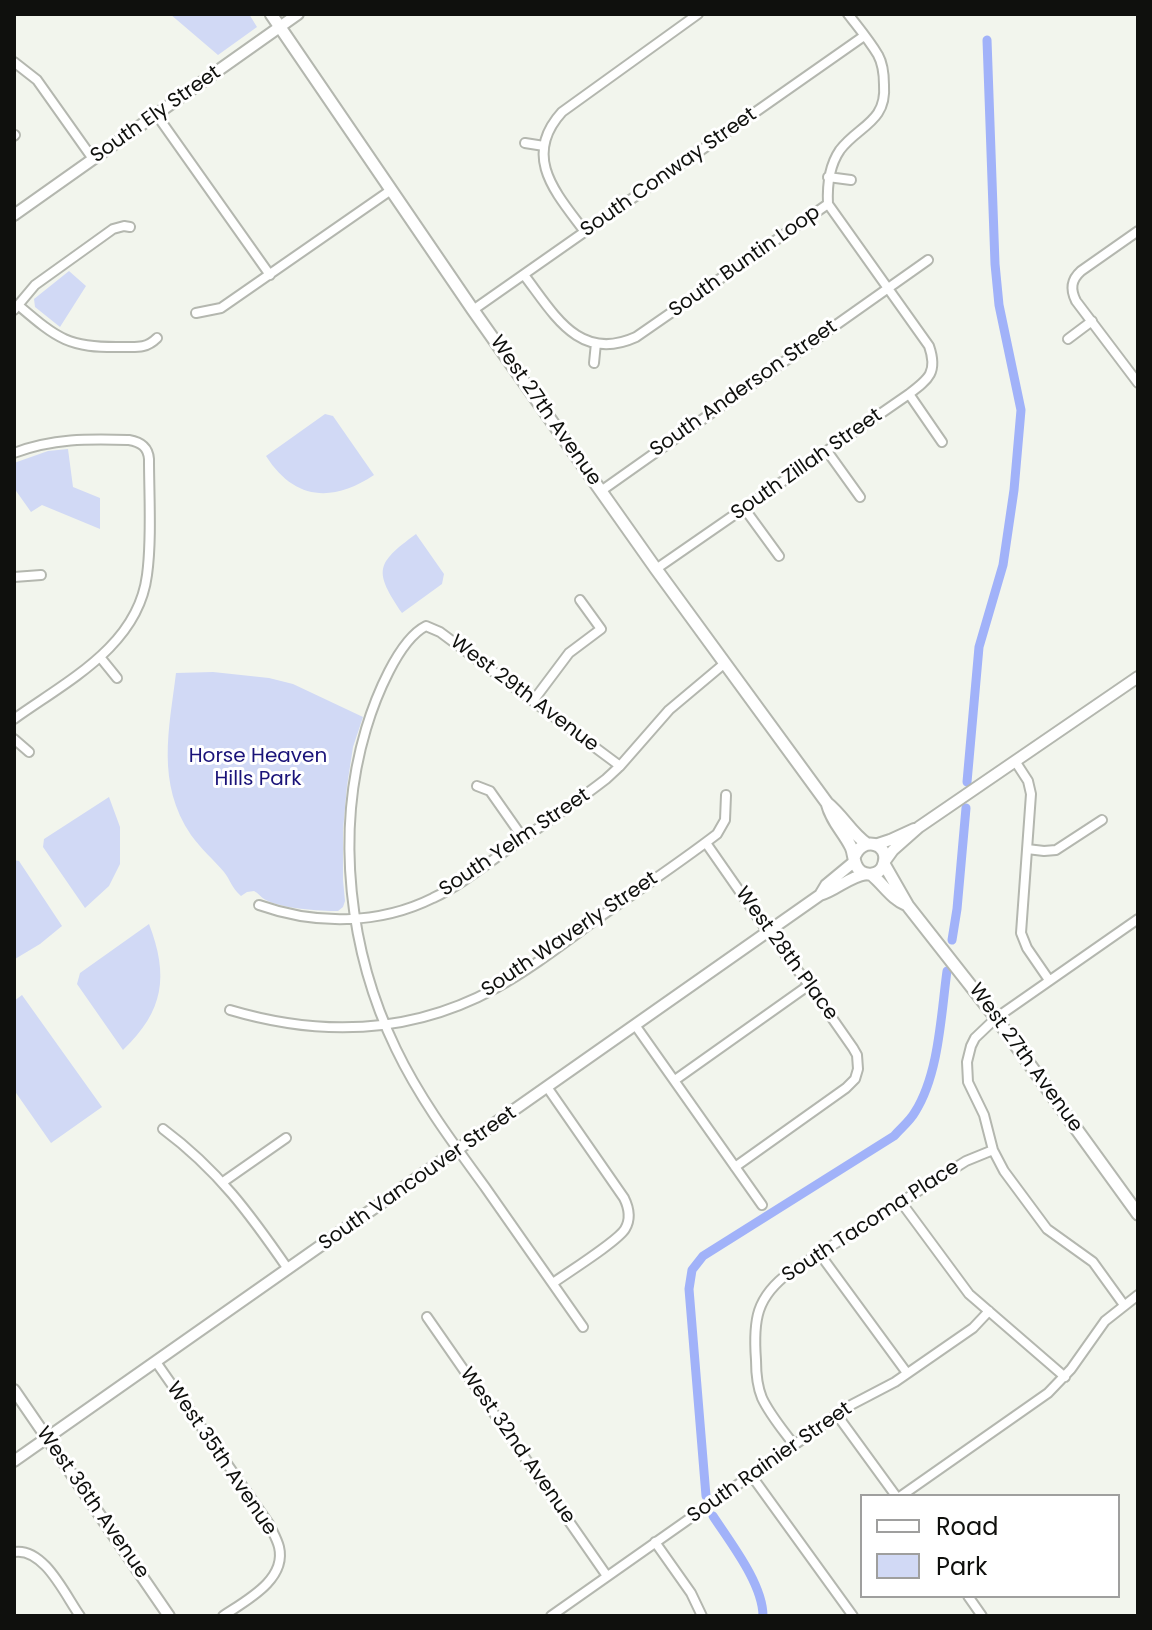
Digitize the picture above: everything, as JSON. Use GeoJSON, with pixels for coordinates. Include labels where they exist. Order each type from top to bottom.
{"type":"FeatureCollection","features":[{"type":"Feature","properties":{"kind":"main road","name":"West 27th Avenue"},"geometry":{"type":"LineString","coordinates":[[271,14],[473,310],[656,569],[827,803],[841,815],[858,838],[883,851],[885,862],[908,906],[996,1018],[1138,1214]]}},
{"type":"Feature","properties":{"kind":"main road","name":"West 27th Avenue"},"geometry":{"type":"LineString","coordinates":[[827,803],[831,817],[852,847],[858,869],[882,883],[897,901],[908,906]]}},
{"type":"Feature","properties":{"kind":"main road"},"geometry":{"type":"LineString","coordinates":[[854,860],[859,848],[871,845]]}},
{"type":"Feature","properties":{"kind":"main road"},"geometry":{"type":"LineString","coordinates":[[869,874],[881,870],[885,862]]}},
{"type":"Feature","properties":{"kind":"street","name":"South Ely Street"},"geometry":{"type":"LineString","coordinates":[[14,215],[298,14]]}},
{"type":"Feature","properties":{"kind":"street"},"geometry":{"type":"LineString","coordinates":[[585,232],[545,171],[544,146],[548,130],[562,112],[698,14]]}},
{"type":"Feature","properties":{"kind":"street","name":"South Buntin Loop"},"geometry":{"type":"LineString","coordinates":[[596,343],[624,343],[636,337],[828,204],[828,177],[834,160],[848,141],[879,114],[885,93],[879,57],[848,14]]}},
{"type":"Feature","properties":{"kind":"street","name":"South Conway Street"},"geometry":{"type":"LineString","coordinates":[[473,310],[864,36]]}},
{"type":"Feature","properties":{"kind":"street"},"geometry":{"type":"LineString","coordinates":[[16,64],[37,80],[93,159]]}},
{"type":"Feature","properties":{"kind":"street"},"geometry":{"type":"LineString","coordinates":[[156,114],[270,275]]}},
{"type":"Feature","properties":{"kind":"street"},"geometry":{"type":"LineString","coordinates":[[525,143],[544,146]]}},
{"type":"Feature","properties":{"kind":"street"},"geometry":{"type":"LineString","coordinates":[[828,177],[851,180]]}},
{"type":"Feature","properties":{"kind":"street"},"geometry":{"type":"LineString","coordinates":[[196,313],[221,308],[391,190]]}},
{"type":"Feature","properties":{"kind":"street"},"geometry":{"type":"LineString","coordinates":[[828,204],[887,288]]}},
{"type":"Feature","properties":{"kind":"street"},"geometry":{"type":"LineString","coordinates":[[130,227],[113,229],[45,277],[16,307],[54,334],[87,347],[144,347],[157,338]]}},
{"type":"Feature","properties":{"kind":"street"},"geometry":{"type":"LineString","coordinates":[[1138,231],[1081,271],[1072,286],[1076,301],[1138,383]]}},
{"type":"Feature","properties":{"kind":"street","name":"South Anderson Street"},"geometry":{"type":"LineString","coordinates":[[601,491],[928,260]]}},
{"type":"Feature","properties":{"kind":"street"},"geometry":{"type":"LineString","coordinates":[[524,275],[571,333],[596,343],[594,363]]}},
{"type":"Feature","properties":{"kind":"street","name":"South Zillah Street"},"geometry":{"type":"LineString","coordinates":[[656,569],[927,379],[933,356],[929,346],[887,288]]}},
{"type":"Feature","properties":{"kind":"street"},"geometry":{"type":"LineString","coordinates":[[1068,339],[1092,321]]}},
{"type":"Feature","properties":{"kind":"street"},"geometry":{"type":"LineString","coordinates":[[909,394],[942,442]]}},
{"type":"Feature","properties":{"kind":"street"},"geometry":{"type":"LineString","coordinates":[[14,441],[16,452],[41,444],[78,439],[129,440],[145,447],[149,459],[148,574],[142,600],[113,645],[14,719]]}},
{"type":"Feature","properties":{"kind":"street"},"geometry":{"type":"LineString","coordinates":[[827,451],[860,497]]}},
{"type":"Feature","properties":{"kind":"street"},"geometry":{"type":"LineString","coordinates":[[744,508],[779,556]]}},
{"type":"Feature","properties":{"kind":"street"},"geometry":{"type":"LineString","coordinates":[[14,577],[41,575]]}},
{"type":"Feature","properties":{"kind":"street"},"geometry":{"type":"LineString","coordinates":[[533,701],[569,653],[601,629],[580,600]]}},
{"type":"Feature","properties":{"kind":"street","name":"West 29th Avenue"},"geometry":{"type":"LineString","coordinates":[[355,919],[350,841],[361,747],[391,667],[418,629],[426,626],[440,632],[620,766]]}},
{"type":"Feature","properties":{"kind":"street"},"geometry":{"type":"LineString","coordinates":[[100,657],[117,678]]}},
{"type":"Feature","properties":{"kind":"street","name":"South Yelm Street"},"geometry":{"type":"LineString","coordinates":[[259,905],[301,917],[355,919],[396,912],[433,898],[601,783],[669,710],[725,663]]}},
{"type":"Feature","properties":{"kind":"street"},"geometry":{"type":"LineString","coordinates":[[885,862],[893,850],[919,827],[1135,682]]}},
{"type":"Feature","properties":{"kind":"street"},"geometry":{"type":"LineString","coordinates":[[14,739],[29,752]]}},
{"type":"Feature","properties":{"kind":"street"},"geometry":{"type":"LineString","coordinates":[[1015,761],[1028,781],[1031,794],[1021,933],[1027,948],[1049,980]]}},
{"type":"Feature","properties":{"kind":"street"},"geometry":{"type":"LineString","coordinates":[[477,786],[490,791],[523,838]]}},
{"type":"Feature","properties":{"kind":"street","name":"South Waverly Street"},"geometry":{"type":"LineString","coordinates":[[230,1010],[272,1022],[319,1028],[385,1025],[438,1012],[475,998],[503,984],[706,843],[717,834],[725,820],[726,795]]}},
{"type":"Feature","properties":{"kind":"street"},"geometry":{"type":"LineString","coordinates":[[1027,849],[1056,850],[1102,820]]}},
{"type":"Feature","properties":{"kind":"street"},"geometry":{"type":"LineString","coordinates":[[871,845],[919,827]]}},
{"type":"Feature","properties":{"kind":"street","name":"West 28th Place"},"geometry":{"type":"LineString","coordinates":[[706,843],[857,1055],[855,1079],[846,1088],[735,1167]]}},
{"type":"Feature","properties":{"kind":"street","name":"South Vancouver Street"},"geometry":{"type":"LineString","coordinates":[[820,895],[826,885],[854,860]]}},
{"type":"Feature","properties":{"kind":"street","name":"South Vancouver Street"},"geometry":{"type":"LineString","coordinates":[[14,1461],[820,895],[831,892],[854,877],[869,874]]}},
{"type":"Feature","properties":{"kind":"street"},"geometry":{"type":"LineString","coordinates":[[355,919],[366,971],[385,1025],[408,1073],[458,1150],[583,1327]]}},
{"type":"Feature","properties":{"kind":"street"},"geometry":{"type":"LineString","coordinates":[[1124,1305],[1093,1262],[1047,1229],[1004,1171],[993,1150],[984,1115],[971,1092],[966,1071],[968,1053],[975,1038],[996,1018],[1138,919]]}},
{"type":"Feature","properties":{"kind":"street"},"geometry":{"type":"LineString","coordinates":[[675,1080],[809,985]]}},
{"type":"Feature","properties":{"kind":"street"},"geometry":{"type":"LineString","coordinates":[[635,1025],[762,1205]]}},
{"type":"Feature","properties":{"kind":"street"},"geometry":{"type":"LineString","coordinates":[[547,1087],[624,1198],[629,1213],[626,1227],[618,1238],[553,1283]]}},
{"type":"Feature","properties":{"kind":"street"},"geometry":{"type":"LineString","coordinates":[[163,1129],[223,1182],[288,1269]]}},
{"type":"Feature","properties":{"kind":"street"},"geometry":{"type":"LineString","coordinates":[[223,1182],[286,1138]]}},
{"type":"Feature","properties":{"kind":"street","name":"South Tacoma Place"},"geometry":{"type":"LineString","coordinates":[[794,1445],[771,1413],[759,1388],[755,1321],[763,1300],[790,1272],[819,1253],[971,1158],[993,1150]]}},
{"type":"Feature","properties":{"kind":"street"},"geometry":{"type":"LineString","coordinates":[[901,1202],[963,1287],[1065,1377]]}},
{"type":"Feature","properties":{"kind":"street"},"geometry":{"type":"LineString","coordinates":[[819,1253],[907,1373]]}},
{"type":"Feature","properties":{"kind":"street"},"geometry":{"type":"LineString","coordinates":[[902,1494],[1039,1401],[1065,1377],[1105,1321],[1138,1295]]}},
{"type":"Feature","properties":{"kind":"street","name":"South Rainier Street"},"geometry":{"type":"LineString","coordinates":[[551,1616],[863,1397],[886,1387],[973,1328],[989,1311]]}},
{"type":"Feature","properties":{"kind":"street","name":"West 32nd Avenue"},"geometry":{"type":"LineString","coordinates":[[427,1317],[607,1576]]}},
{"type":"Feature","properties":{"kind":"street","name":"West 35th Avenue"},"geometry":{"type":"LineString","coordinates":[[156,1362],[269,1524],[279,1547],[280,1558],[272,1578],[262,1589],[223,1616]]}},
{"type":"Feature","properties":{"kind":"street","name":"West 36th Avenue"},"geometry":{"type":"LineString","coordinates":[[14,1390],[169,1616]]}},
{"type":"Feature","properties":{"kind":"street"},"geometry":{"type":"LineString","coordinates":[[837,1415],[897,1494]]}},
{"type":"Feature","properties":{"kind":"street"},"geometry":{"type":"LineString","coordinates":[[751,1475],[853,1616]]}},
{"type":"Feature","properties":{"kind":"street"},"geometry":{"type":"LineString","coordinates":[[655,1542],[691,1593],[702,1616]]}},
{"type":"Feature","properties":{"kind":"street"},"geometry":{"type":"LineString","coordinates":[[14,1552],[31,1554],[41,1560],[80,1616]]}},
{"type":"Feature","properties":{"kind":"street"},"geometry":{"type":"LineString","coordinates":[[969,1598],[982,1616]]}},
{"type":"Feature","properties":{"kind":"green space"},"geometry":{"type":"Polygon","coordinates":[[[170,14],[249,14],[257,27],[218,55],[170,14]]]}},
{"type":"Feature","properties":{"kind":"green space"},"geometry":{"type":"Polygon","coordinates":[[[69,271],[86,286],[60,327],[35,307],[34,299],[69,271]]]}},
{"type":"Feature","properties":{"kind":"green space"},"geometry":{"type":"Polygon","coordinates":[[[325,414],[333,416],[374,475],[343,490],[329,493],[301,489],[277,471],[266,456],[325,414]]]}},
{"type":"Feature","properties":{"kind":"green space"},"geometry":{"type":"Polygon","coordinates":[[[68,449],[73,487],[100,498],[100,529],[42,505],[31,512],[14,488],[14,463],[48,451],[68,449]]]}},
{"type":"Feature","properties":{"kind":"green space"},"geometry":{"type":"Polygon","coordinates":[[[416,534],[444,574],[442,584],[402,613],[387,587],[383,569],[393,553],[416,534]]]}},
{"type":"Feature","properties":{"kind":"green space","name":"Horse Heaven Hills Park"},"geometry":{"type":"Polygon","coordinates":[[[213,672],[293,684],[363,717],[353,747],[347,786],[343,830],[345,901],[338,911],[280,905],[254,891],[241,896],[191,835],[180,815],[173,796],[168,756],[176,673],[213,672]]]}},
{"type":"Feature","properties":{"kind":"green space"},"geometry":{"type":"Polygon","coordinates":[[[109,797],[120,827],[120,864],[109,886],[85,908],[43,847],[44,839],[109,797]]]}},
{"type":"Feature","properties":{"kind":"green space"},"geometry":{"type":"Polygon","coordinates":[[[14,860],[19,861],[62,926],[15,959],[14,860]]]}},
{"type":"Feature","properties":{"kind":"green space"},"geometry":{"type":"Polygon","coordinates":[[[149,924],[159,960],[159,992],[147,1021],[123,1050],[77,984],[80,973],[149,924]]]}},
{"type":"Feature","properties":{"kind":"green space"},"geometry":{"type":"Polygon","coordinates":[[[22,995],[102,1107],[51,1143],[14,1090],[14,1001],[22,995]]]}},
{"type":"Feature","properties":{"kind":"waterway"},"geometry":{"type":"LineString","coordinates":[[967,782],[979,647],[1003,565],[1021,410],[999,305],[995,264],[987,40]]}},
{"type":"Feature","properties":{"kind":"waterway"},"geometry":{"type":"LineString","coordinates":[[952,940],[966,808]]}},
{"type":"Feature","properties":{"kind":"waterway"},"geometry":{"type":"LineString","coordinates":[[706,1496],[689,1289],[692,1270],[703,1256],[894,1136],[911,1118],[923,1097],[934,1062],[947,971]]}},
{"type":"Feature","properties":{"kind":"waterway"},"geometry":{"type":"LineString","coordinates":[[713,1516],[752,1577],[763,1616]]}}]}
